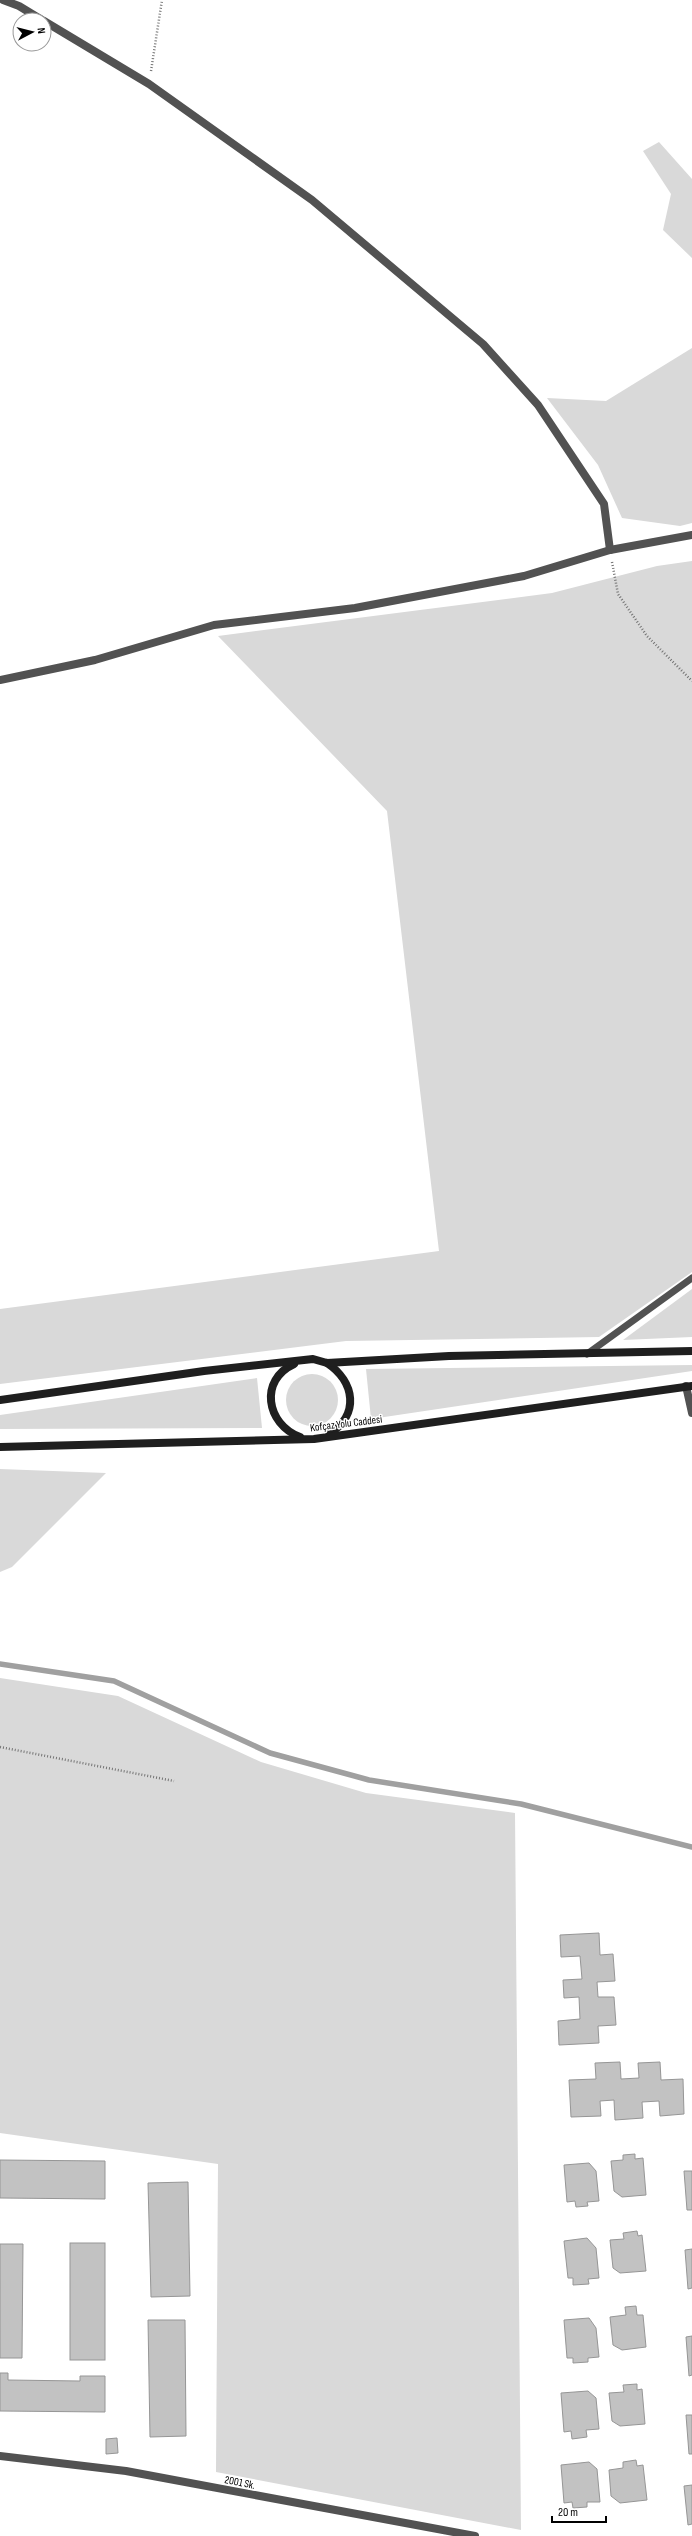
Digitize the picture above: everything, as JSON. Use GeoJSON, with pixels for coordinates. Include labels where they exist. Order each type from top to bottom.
{"type":"FeatureCollection","features":[{"type":"Feature","properties":{"kind":"main road"},"geometry":{"type":"LineString","coordinates":[[327,1363],[449,1356],[692,1351]]}},
{"type":"Feature","properties":{"kind":"main road"},"geometry":{"type":"LineString","coordinates":[[0,1400],[197,1372],[313,1359],[327,1363],[338,1370],[346,1381],[350,1395],[349,1407],[345,1419],[337,1429],[326,1436]]}},
{"type":"Feature","properties":{"kind":"main road"},"geometry":{"type":"LineString","coordinates":[[300,1361],[287,1367],[278,1376],[272,1389],[271,1402],[274,1415],[280,1426],[290,1434],[301,1438]]}},
{"type":"Feature","properties":{"kind":"main road","name":"Kofçaz Yolu Caddesi"},"geometry":{"type":"LineString","coordinates":[[0,1447],[279,1441],[301,1438],[314,1439],[326,1436],[689,1386]]}},
{"type":"Feature","properties":{"kind":"street"},"geometry":{"type":"LineString","coordinates":[[3,0],[19,6],[29,12]]}},
{"type":"Feature","properties":{"kind":"street"},"geometry":{"type":"LineString","coordinates":[[52,26],[149,84],[312,200],[483,344],[538,405],[604,504],[610,550]]}},
{"type":"Feature","properties":{"kind":"street"},"geometry":{"type":"LineString","coordinates":[[0,680],[94,660],[214,626],[355,608],[524,576],[610,550],[692,535]]}},
{"type":"Feature","properties":{"kind":"street"},"geometry":{"type":"LineString","coordinates":[[689,1386],[692,1413]]}},
{"type":"Feature","properties":{"kind":"street","name":"2001 Sk."},"geometry":{"type":"LineString","coordinates":[[0,2456],[126,2471],[475,2536]]}},
{"type":"Feature","properties":{"kind":"lane"},"geometry":{"type":"LineString","coordinates":[[587,1354],[692,1278]]}},
{"type":"Feature","properties":{"kind":"path"},"geometry":{"type":"LineString","coordinates":[[149,84],[162,0]]}},
{"type":"Feature","properties":{"kind":"path"},"geometry":{"type":"LineString","coordinates":[[610,550],[618,594],[647,636],[692,681]]}},
{"type":"Feature","properties":{"kind":"path"},"geometry":{"type":"LineString","coordinates":[[0,1747],[174,1781]]}},
{"type":"Feature","properties":{"kind":"shaded area"},"geometry":{"type":"Polygon","coordinates":[[[659,142],[692,179],[692,258],[663,230],[671,194],[643,151],[659,142]]]}},
{"type":"Feature","properties":{"kind":"shaded area"},"geometry":{"type":"Polygon","coordinates":[[[692,348],[692,523],[680,526],[622,518],[598,465],[547,398],[606,401],[692,348]]]}},
{"type":"Feature","properties":{"kind":"shaded area"},"geometry":{"type":"Polygon","coordinates":[[[692,561],[692,1272],[599,1337],[346,1341],[0,1384],[0,1309],[439,1251],[387,811],[218,636],[552,593],[657,566],[692,561]]]}},
{"type":"Feature","properties":{"kind":"shaded area"},"geometry":{"type":"Polygon","coordinates":[[[692,1289],[692,1337],[623,1340],[692,1289]]]}},
{"type":"Feature","properties":{"kind":"shaded area"},"geometry":{"type":"Polygon","coordinates":[[[692,1365],[692,1371],[371,1419],[366,1369],[692,1365]]]}},
{"type":"Feature","properties":{"kind":"shaded area"},"geometry":{"type":"Polygon","coordinates":[[[307,1374],[317,1374],[331,1381],[338,1395],[338,1405],[331,1419],[317,1426],[307,1426],[297,1422],[290,1415],[286,1405],[286,1395],[290,1385],[297,1378],[307,1374]]]}},
{"type":"Feature","properties":{"kind":"shaded area"},"geometry":{"type":"Polygon","coordinates":[[[257,1378],[262,1428],[0,1429],[0,1415],[257,1378]]]}},
{"type":"Feature","properties":{"kind":"shaded area"},"geometry":{"type":"Polygon","coordinates":[[[0,1469],[106,1473],[12,1567],[0,1572],[0,1469]]]}},
{"type":"Feature","properties":{"kind":"shaded area"},"geometry":{"type":"Polygon","coordinates":[[[0,1678],[118,1696],[261,1762],[366,1793],[515,1813],[521,2530],[216,2472],[218,2164],[0,2133],[0,1678]]]}},
{"type":"Feature","properties":{"kind":"building"},"geometry":{"type":"Polygon","coordinates":[[[599,1933],[600,1955],[613,1954],[615,1981],[597,1982],[598,1997],[614,1997],[616,2025],[598,2026],[599,2043],[559,2045],[558,2021],[580,2019],[579,1997],[564,1998],[563,1980],[582,1979],[580,1956],[561,1957],[560,1935],[599,1933]]]}},
{"type":"Feature","properties":{"kind":"building"},"geometry":{"type":"Polygon","coordinates":[[[620,2062],[621,2079],[639,2078],[638,2063],[660,2062],[661,2080],[683,2079],[684,2114],[660,2116],[659,2101],[642,2102],[643,2118],[615,2120],[614,2100],[600,2101],[601,2116],[571,2117],[569,2080],[596,2079],[595,2063],[620,2062]]]}},
{"type":"Feature","properties":{"kind":"building"},"geometry":{"type":"Polygon","coordinates":[[[635,2154],[635,2159],[643,2158],[646,2195],[622,2197],[614,2191],[611,2161],[623,2160],[623,2155],[635,2154]]]}},
{"type":"Feature","properties":{"kind":"building"},"geometry":{"type":"Polygon","coordinates":[[[0,2160],[105,2161],[105,2199],[0,2198],[0,2160]]]}},
{"type":"Feature","properties":{"kind":"building"},"geometry":{"type":"Polygon","coordinates":[[[589,2163],[596,2171],[599,2201],[587,2202],[588,2206],[576,2207],[575,2201],[567,2202],[564,2165],[589,2163]]]}},
{"type":"Feature","properties":{"kind":"building"},"geometry":{"type":"Polygon","coordinates":[[[684,2171],[692,2171],[692,2210],[687,2210],[684,2171]]]}},
{"type":"Feature","properties":{"kind":"building"},"geometry":{"type":"Polygon","coordinates":[[[188,2182],[190,2296],[151,2297],[148,2183],[188,2182]]]}},
{"type":"Feature","properties":{"kind":"building"},"geometry":{"type":"Polygon","coordinates":[[[637,2231],[638,2236],[642,2235],[646,2271],[620,2273],[613,2268],[610,2240],[624,2239],[623,2233],[637,2231]]]}},
{"type":"Feature","properties":{"kind":"building"},"geometry":{"type":"Polygon","coordinates":[[[587,2238],[596,2248],[599,2278],[588,2279],[589,2284],[573,2285],[573,2278],[568,2278],[564,2241],[587,2238]]]}},
{"type":"Feature","properties":{"kind":"building"},"geometry":{"type":"Polygon","coordinates":[[[70,2243],[105,2243],[105,2360],[70,2360],[70,2243]]]}},
{"type":"Feature","properties":{"kind":"building"},"geometry":{"type":"Polygon","coordinates":[[[0,2244],[23,2244],[22,2358],[0,2358],[0,2244]]]}},
{"type":"Feature","properties":{"kind":"building"},"geometry":{"type":"Polygon","coordinates":[[[692,2249],[692,2288],[688,2289],[685,2250],[692,2249]]]}},
{"type":"Feature","properties":{"kind":"building"},"geometry":{"type":"Polygon","coordinates":[[[636,2306],[637,2315],[643,2315],[646,2347],[622,2350],[613,2345],[610,2317],[626,2315],[625,2307],[636,2306]]]}},
{"type":"Feature","properties":{"kind":"building"},"geometry":{"type":"Polygon","coordinates":[[[589,2318],[596,2328],[599,2357],[588,2358],[588,2362],[573,2363],[573,2358],[567,2358],[564,2320],[589,2318]]]}},
{"type":"Feature","properties":{"kind":"building"},"geometry":{"type":"Polygon","coordinates":[[[148,2320],[185,2320],[186,2436],[150,2437],[148,2320]]]}},
{"type":"Feature","properties":{"kind":"building"},"geometry":{"type":"Polygon","coordinates":[[[692,2336],[692,2375],[689,2376],[686,2337],[692,2336]]]}},
{"type":"Feature","properties":{"kind":"building"},"geometry":{"type":"Polygon","coordinates":[[[0,2373],[8,2373],[8,2380],[80,2381],[80,2376],[105,2376],[105,2412],[0,2411],[0,2373]]]}},
{"type":"Feature","properties":{"kind":"building"},"geometry":{"type":"Polygon","coordinates":[[[637,2384],[637,2390],[642,2389],[645,2424],[620,2426],[612,2421],[609,2393],[624,2392],[623,2385],[637,2384]]]}},
{"type":"Feature","properties":{"kind":"building"},"geometry":{"type":"Polygon","coordinates":[[[588,2391],[596,2398],[599,2429],[586,2430],[587,2437],[572,2439],[571,2431],[564,2432],[561,2393],[588,2391]]]}},
{"type":"Feature","properties":{"kind":"building"},"geometry":{"type":"Polygon","coordinates":[[[686,2415],[692,2415],[692,2454],[689,2454],[686,2415]]]}},
{"type":"Feature","properties":{"kind":"building"},"geometry":{"type":"Polygon","coordinates":[[[117,2438],[118,2453],[106,2454],[106,2439],[117,2438]]]}},
{"type":"Feature","properties":{"kind":"building"},"geometry":{"type":"Polygon","coordinates":[[[636,2460],[637,2466],[643,2465],[647,2500],[620,2503],[611,2496],[609,2470],[623,2468],[623,2462],[636,2460]]]}},
{"type":"Feature","properties":{"kind":"building"},"geometry":{"type":"Polygon","coordinates":[[[589,2462],[597,2469],[600,2502],[587,2502],[587,2507],[573,2508],[572,2502],[564,2503],[561,2465],[589,2462]]]}},
{"type":"Feature","properties":{"kind":"building"},"geometry":{"type":"Polygon","coordinates":[[[692,2485],[692,2524],[688,2525],[684,2486],[692,2485]]]}},
{"type":"Feature","properties":{"kind":"waterway"},"geometry":{"type":"LineString","coordinates":[[0,1664],[114,1681],[270,1753],[369,1780],[521,1804],[692,1847]]}}]}
